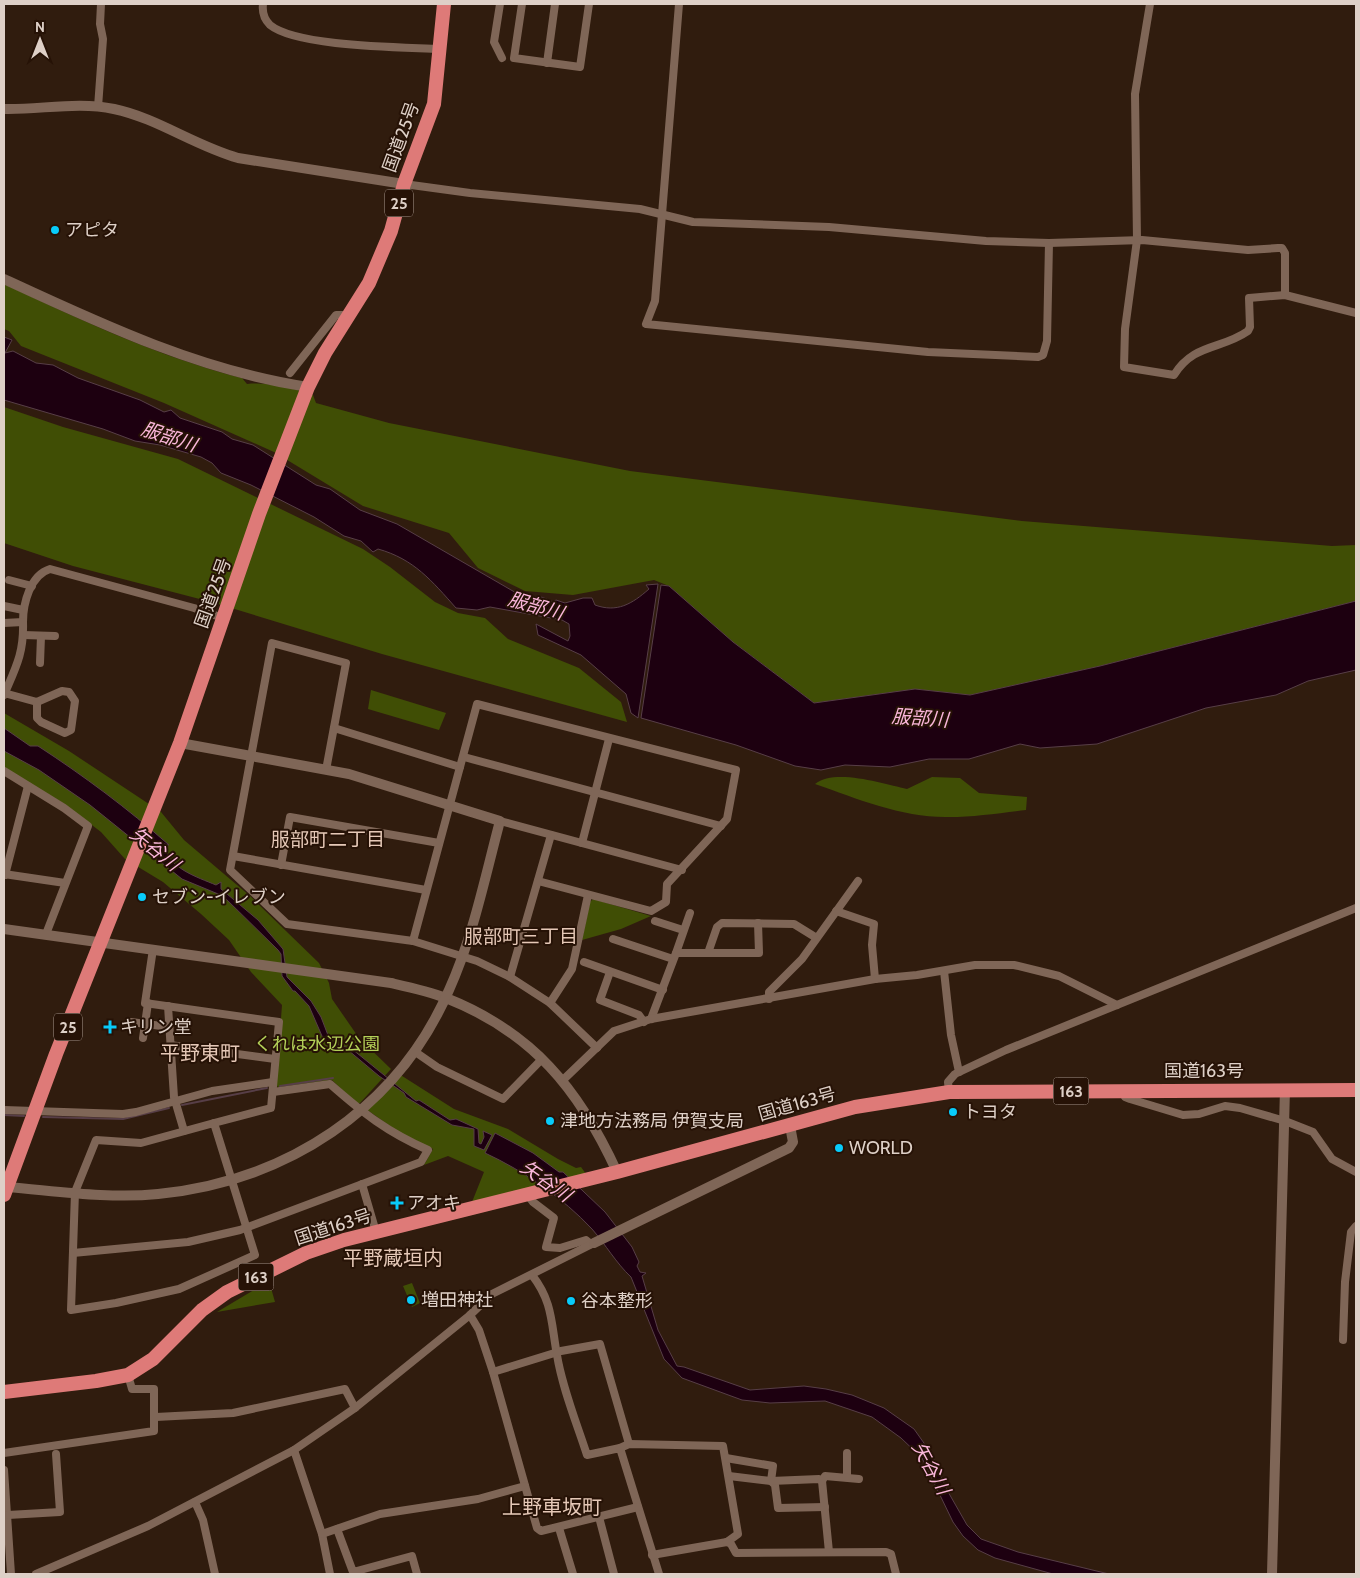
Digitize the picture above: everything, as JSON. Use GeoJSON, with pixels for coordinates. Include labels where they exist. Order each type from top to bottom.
{"type":"FeatureCollection","features":[{"type":"Feature","properties":{"kind":"highway","name":"国道25号"},"geometry":{"type":"LineString","coordinates":[[6,1191],[34,1110],[180,743],[259,514],[308,387],[325,353],[349,316],[382,253],[404,184],[434,104],[444,4]]}},
{"type":"Feature","properties":{"kind":"highway","name":"国道163号"},"geometry":{"type":"LineString","coordinates":[[4,1392],[96,1382],[128,1375],[154,1358],[202,1310],[227,1292],[306,1253],[344,1240],[617,1172],[855,1107],[948,1092],[1356,1090]]}},
{"type":"Feature","properties":{"kind":"street"},"geometry":{"type":"LineString","coordinates":[[98,107],[103,39],[100,24],[101,4]]}},
{"type":"Feature","properties":{"kind":"street"},"geometry":{"type":"LineString","coordinates":[[262,4],[265,20],[274,28],[314,40],[440,49]]}},
{"type":"Feature","properties":{"kind":"street"},"geometry":{"type":"LineString","coordinates":[[500,4],[494,42],[502,58]]}},
{"type":"Feature","properties":{"kind":"street"},"geometry":{"type":"LineString","coordinates":[[522,4],[514,58],[580,67],[589,4]]}},
{"type":"Feature","properties":{"kind":"street"},"geometry":{"type":"LineString","coordinates":[[548,62],[555,4]]}},
{"type":"Feature","properties":{"kind":"street"},"geometry":{"type":"LineString","coordinates":[[679,4],[656,301],[646,324],[928,352],[1038,357],[1043,355],[1047,341],[1048,244]]}},
{"type":"Feature","properties":{"kind":"street"},"geometry":{"type":"LineString","coordinates":[[1150,4],[1135,94],[1137,240],[1125,329],[1123,362],[1127,368],[1174,374],[1183,362],[1195,352],[1248,331],[1250,327],[1249,298],[1285,295],[1356,314]]}},
{"type":"Feature","properties":{"kind":"street"},"geometry":{"type":"LineString","coordinates":[[4,109],[98,107],[128,113],[209,149],[238,158],[470,193],[640,209],[662,216],[693,222],[829,227],[986,241],[1048,244],[1137,240],[1248,250],[1282,248],[1285,253],[1285,295]]}},
{"type":"Feature","properties":{"kind":"street"},"geometry":{"type":"LineString","coordinates":[[4,279],[186,356],[249,376],[308,387]]}},
{"type":"Feature","properties":{"kind":"street"},"geometry":{"type":"LineString","coordinates":[[290,373],[336,315],[349,316]]}},
{"type":"Feature","properties":{"kind":"street"},"geometry":{"type":"LineString","coordinates":[[37,702],[37,718],[40,722],[65,733],[71,730],[75,701],[69,692],[62,691],[37,702],[4,694],[20,659],[24,635],[23,610],[26,598],[32,586],[43,573],[50,569],[224,616]]}},
{"type":"Feature","properties":{"kind":"street"},"geometry":{"type":"LineString","coordinates":[[9,580],[32,586]]}},
{"type":"Feature","properties":{"kind":"street"},"geometry":{"type":"LineString","coordinates":[[4,606],[23,610]]}},
{"type":"Feature","properties":{"kind":"street"},"geometry":{"type":"LineString","coordinates":[[4,623],[23,622]]}},
{"type":"Feature","properties":{"kind":"street"},"geometry":{"type":"LineString","coordinates":[[24,635],[55,636]]}},
{"type":"Feature","properties":{"kind":"street"},"geometry":{"type":"LineString","coordinates":[[40,663],[41,636]]}},
{"type":"Feature","properties":{"kind":"street"},"geometry":{"type":"LineString","coordinates":[[326,770],[346,663],[272,643],[230,870],[287,924],[413,941],[463,956],[510,977],[550,1003],[597,1048]]}},
{"type":"Feature","properties":{"kind":"street"},"geometry":{"type":"LineString","coordinates":[[413,941],[477,704],[736,770],[727,819],[682,870],[667,884],[666,902],[651,911],[538,881]]}},
{"type":"Feature","properties":{"kind":"street"},"geometry":{"type":"LineString","coordinates":[[334,728],[460,767]]}},
{"type":"Feature","properties":{"kind":"street"},"geometry":{"type":"LineString","coordinates":[[582,843],[597,793],[609,739]]}},
{"type":"Feature","properties":{"kind":"street"},"geometry":{"type":"LineString","coordinates":[[180,743],[349,774],[500,821],[682,870]]}},
{"type":"Feature","properties":{"kind":"street"},"geometry":{"type":"LineString","coordinates":[[464,757],[721,826]]}},
{"type":"Feature","properties":{"kind":"street"},"geometry":{"type":"LineString","coordinates":[[4,772],[88,826],[46,934]]}},
{"type":"Feature","properties":{"kind":"street"},"geometry":{"type":"LineString","coordinates":[[28,786],[5,874],[65,883]]}},
{"type":"Feature","properties":{"kind":"street"},"geometry":{"type":"LineString","coordinates":[[281,865],[290,817],[439,844]]}},
{"type":"Feature","properties":{"kind":"street"},"geometry":{"type":"LineString","coordinates":[[6,1191],[156,1194],[205,1188],[233,1181],[279,1164],[320,1141],[362,1109],[393,1078],[414,1051],[446,998],[463,956],[500,821]]}},
{"type":"Feature","properties":{"kind":"street"},"geometry":{"type":"LineString","coordinates":[[510,977],[551,835]]}},
{"type":"Feature","properties":{"kind":"street"},"geometry":{"type":"LineString","coordinates":[[233,856],[426,890]]}},
{"type":"Feature","properties":{"kind":"street"},"geometry":{"type":"LineString","coordinates":[[769,999],[769,992],[802,959],[815,937],[858,881]]}},
{"type":"Feature","properties":{"kind":"street"},"geometry":{"type":"LineString","coordinates":[[550,1003],[572,969],[588,895]]}},
{"type":"Feature","properties":{"kind":"street"},"geometry":{"type":"LineString","coordinates":[[948,1092],[951,1077],[959,1072],[1117,1004],[1228,962],[1356,908]]}},
{"type":"Feature","properties":{"kind":"street"},"geometry":{"type":"LineString","coordinates":[[836,911],[874,924],[872,945],[875,979]]}},
{"type":"Feature","properties":{"kind":"street"},"geometry":{"type":"LineString","coordinates":[[648,1020],[663,990],[690,913]]}},
{"type":"Feature","properties":{"kind":"street"},"geometry":{"type":"LineString","coordinates":[[655,921],[683,930]]}},
{"type":"Feature","properties":{"kind":"street"},"geometry":{"type":"LineString","coordinates":[[708,953],[717,927],[722,923],[794,924],[815,937]]}},
{"type":"Feature","properties":{"kind":"street"},"geometry":{"type":"LineString","coordinates":[[613,939],[675,956],[708,953],[759,953],[758,923]]}},
{"type":"Feature","properties":{"kind":"street"},"geometry":{"type":"LineString","coordinates":[[4,929],[391,982],[446,998],[496,1023],[542,1059],[563,1080],[598,1131],[617,1172]]}},
{"type":"Feature","properties":{"kind":"street"},"geometry":{"type":"LineString","coordinates":[[153,949],[145,1003],[279,1022],[271,1108],[214,1123],[184,1132],[141,1143],[96,1140],[75,1192],[71,1310],[116,1303],[179,1289],[256,1255],[214,1123]]}},
{"type":"Feature","properties":{"kind":"street"},"geometry":{"type":"LineString","coordinates":[[584,962],[663,990]]}},
{"type":"Feature","properties":{"kind":"street"},"geometry":{"type":"LineString","coordinates":[[563,1080],[614,1031],[648,1020],[875,979],[944,971],[975,964],[1014,965],[1059,976],[1117,1004]]}},
{"type":"Feature","properties":{"kind":"street"},"geometry":{"type":"LineString","coordinates":[[944,971],[951,1035],[959,1072]]}},
{"type":"Feature","properties":{"kind":"street"},"geometry":{"type":"LineString","coordinates":[[610,972],[600,1000],[648,1020]]}},
{"type":"Feature","properties":{"kind":"street"},"geometry":{"type":"LineString","coordinates":[[143,1038],[148,1003]]}},
{"type":"Feature","properties":{"kind":"street"},"geometry":{"type":"LineString","coordinates":[[168,1006],[175,1102],[184,1132]]}},
{"type":"Feature","properties":{"kind":"street"},"geometry":{"type":"LineString","coordinates":[[131,1022],[169,1027]]}},
{"type":"Feature","properties":{"kind":"street"},"geometry":{"type":"LineString","coordinates":[[170,1045],[276,1060]]}},
{"type":"Feature","properties":{"kind":"street"},"geometry":{"type":"LineString","coordinates":[[414,1051],[437,1067],[503,1099],[542,1059]]}},
{"type":"Feature","properties":{"kind":"street"},"geometry":{"type":"LineString","coordinates":[[4,1110],[123,1114],[212,1091],[273,1082]]}},
{"type":"Feature","properties":{"kind":"street"},"geometry":{"type":"LineString","coordinates":[[73,1253],[188,1242],[247,1227],[421,1162],[428,1150],[396,1136],[330,1084],[272,1092]]}},
{"type":"Feature","properties":{"kind":"street"},"geometry":{"type":"LineString","coordinates":[[1272,1574],[1285,1089]]}},
{"type":"Feature","properties":{"kind":"street"},"geometry":{"type":"LineString","coordinates":[[1122,1090],[1125,1097],[1183,1115],[1199,1114],[1225,1106],[1240,1108],[1285,1121],[1313,1132],[1332,1159],[1356,1172]]}},
{"type":"Feature","properties":{"kind":"street"},"geometry":{"type":"LineString","coordinates":[[36,1574],[93,1551],[195,1502],[294,1450],[355,1408],[470,1315],[492,1294],[622,1228],[789,1148],[794,1142],[790,1126]]}},
{"type":"Feature","properties":{"kind":"street"},"geometry":{"type":"LineString","coordinates":[[362,1184],[376,1232]]}},
{"type":"Feature","properties":{"kind":"street"},"geometry":{"type":"LineString","coordinates":[[529,1194],[533,1202],[554,1218],[546,1247],[560,1248],[586,1240],[592,1243]]}},
{"type":"Feature","properties":{"kind":"street"},"geometry":{"type":"LineString","coordinates":[[1343,1340],[1348,1257],[1351,1232],[1356,1226]]}},
{"type":"Feature","properties":{"kind":"street"},"geometry":{"type":"LineString","coordinates":[[532,1275],[547,1299],[554,1325],[556,1353],[587,1456],[629,1444],[723,1446],[738,1534],[727,1542],[652,1555]]}},
{"type":"Feature","properties":{"kind":"street"},"geometry":{"type":"LineString","coordinates":[[470,1315],[479,1330],[493,1372],[537,1528],[542,1531],[559,1528],[638,1507]]}},
{"type":"Feature","properties":{"kind":"street"},"geometry":{"type":"LineString","coordinates":[[493,1372],[556,1353],[600,1344],[629,1444]]}},
{"type":"Feature","properties":{"kind":"street"},"geometry":{"type":"LineString","coordinates":[[4,1453],[154,1431],[156,1417],[154,1389],[132,1389],[128,1375]]}},
{"type":"Feature","properties":{"kind":"street"},"geometry":{"type":"LineString","coordinates":[[156,1417],[233,1413],[345,1390],[355,1408]]}},
{"type":"Feature","properties":{"kind":"street"},"geometry":{"type":"LineString","coordinates":[[620,1448],[659,1574]]}},
{"type":"Feature","properties":{"kind":"street"},"geometry":{"type":"LineString","coordinates":[[294,1450],[322,1534],[330,1574]]}},
{"type":"Feature","properties":{"kind":"street"},"geometry":{"type":"LineString","coordinates":[[847,1453],[847,1477]]}},
{"type":"Feature","properties":{"kind":"street"},"geometry":{"type":"LineString","coordinates":[[8,1515],[60,1512],[56,1454]]}},
{"type":"Feature","properties":{"kind":"street"},"geometry":{"type":"LineString","coordinates":[[726,1458],[772,1466],[771,1481],[775,1485],[778,1508],[825,1507]]}},
{"type":"Feature","properties":{"kind":"street"},"geometry":{"type":"LineString","coordinates":[[4,1470],[11,1574]]}},
{"type":"Feature","properties":{"kind":"street"},"geometry":{"type":"LineString","coordinates":[[729,1476],[771,1481],[819,1479],[822,1481]]}},
{"type":"Feature","properties":{"kind":"street"},"geometry":{"type":"LineString","coordinates":[[829,1552],[822,1481],[825,1476],[859,1478]]}},
{"type":"Feature","properties":{"kind":"street"},"geometry":{"type":"LineString","coordinates":[[322,1534],[380,1514],[478,1499],[524,1486]]}},
{"type":"Feature","properties":{"kind":"street"},"geometry":{"type":"LineString","coordinates":[[195,1502],[203,1520],[215,1574]]}},
{"type":"Feature","properties":{"kind":"street"},"geometry":{"type":"LineString","coordinates":[[599,1517],[614,1574]]}},
{"type":"Feature","properties":{"kind":"street"},"geometry":{"type":"LineString","coordinates":[[559,1528],[573,1574]]}},
{"type":"Feature","properties":{"kind":"street"},"geometry":{"type":"LineString","coordinates":[[337,1529],[353,1572],[412,1556],[416,1574]]}},
{"type":"Feature","properties":{"kind":"street"},"geometry":{"type":"LineString","coordinates":[[727,1542],[731,1544],[736,1553],[829,1552],[891,1554],[896,1574]]}},
{"type":"Feature","properties":{"kind":"green space"},"geometry":{"type":"Polygon","coordinates":[[[4,284],[121,337],[181,360],[242,378],[247,384],[272,385],[297,390],[313,395],[316,403],[389,423],[630,471],[1022,521],[1332,546],[1356,545],[1356,601],[1100,666],[970,695],[915,689],[814,703],[733,642],[669,586],[654,580],[573,595],[525,591],[478,568],[449,533],[363,506],[274,452],[164,403],[21,346],[9,331],[4,329],[4,284]]]}},
{"type":"Feature","properties":{"kind":"green space"},"geometry":{"type":"Polygon","coordinates":[[[4,407],[63,427],[178,459],[363,549],[390,567],[435,602],[458,613],[485,618],[508,639],[579,668],[621,702],[627,722],[382,654],[215,603],[73,566],[4,543],[4,407]]]}},
{"type":"Feature","properties":{"kind":"green space"},"geometry":{"type":"Polygon","coordinates":[[[371,690],[446,713],[439,730],[368,709],[371,690]]]}},
{"type":"Feature","properties":{"kind":"green space","name":"くれは水辺公園"},"geometry":{"type":"Polygon","coordinates":[[[4,713],[69,751],[161,812],[184,840],[250,896],[319,963],[329,983],[332,999],[359,1038],[391,1069],[360,1103],[356,1103],[332,1080],[278,1087],[276,1085],[282,1005],[251,972],[229,940],[201,914],[163,882],[125,859],[101,832],[63,803],[4,768],[4,713]]]}},
{"type":"Feature","properties":{"kind":"green space"},"geometry":{"type":"Polygon","coordinates":[[[847,777],[907,789],[932,777],[960,778],[979,793],[1027,797],[1026,810],[949,817],[915,814],[864,801],[815,784],[824,779],[847,777]]]}},
{"type":"Feature","properties":{"kind":"green space"},"geometry":{"type":"Polygon","coordinates":[[[593,899],[651,916],[621,929],[582,940],[590,902],[593,899]]]}},
{"type":"Feature","properties":{"kind":"green space"},"geometry":{"type":"Polygon","coordinates":[[[399,1074],[454,1109],[508,1129],[558,1159],[576,1168],[581,1167],[586,1174],[472,1202],[484,1172],[448,1156],[424,1165],[433,1149],[400,1133],[366,1109],[399,1074]]]}},
{"type":"Feature","properties":{"kind":"green space"},"geometry":{"type":"Polygon","coordinates":[[[269,1281],[275,1302],[217,1312],[269,1281]]]}},
{"type":"Feature","properties":{"kind":"green space"},"geometry":{"type":"Polygon","coordinates":[[[412,1283],[420,1303],[412,1307],[403,1286],[412,1283]]]}},
{"type":"Feature","properties":{"kind":"water","name":"服部川"},"geometry":{"type":"Polygon","coordinates":[[[4,337],[12,340],[5,353],[13,351],[36,363],[53,365],[78,378],[140,400],[164,412],[171,410],[180,418],[222,432],[232,439],[253,445],[316,485],[330,489],[360,510],[397,524],[518,594],[565,603],[583,598],[592,598],[595,605],[610,608],[630,603],[649,589],[646,585],[658,584],[638,718],[631,713],[626,694],[581,655],[538,635],[536,624],[568,641],[570,636],[569,624],[562,620],[490,607],[477,610],[456,608],[422,572],[402,559],[378,549],[373,552],[361,541],[344,536],[314,517],[251,485],[221,473],[212,463],[201,457],[160,445],[135,441],[103,429],[4,400],[4,337]]]}},
{"type":"Feature","properties":{"kind":"water","name":"服部川"},"geometry":{"type":"Polygon","coordinates":[[[661,585],[669,586],[733,642],[814,703],[915,689],[970,695],[1100,666],[1356,601],[1356,670],[1308,681],[1276,695],[1206,708],[1097,744],[1040,748],[1020,744],[969,759],[929,759],[890,767],[845,765],[821,770],[795,766],[736,745],[641,718],[661,585]]]}},
{"type":"Feature","properties":{"kind":"water","name":"矢谷川"},"geometry":{"type":"Polygon","coordinates":[[[4,728],[30,746],[38,746],[121,805],[169,845],[164,844],[166,852],[184,870],[216,885],[221,882],[221,889],[258,920],[283,949],[287,977],[311,1001],[321,1017],[331,1043],[352,1049],[416,1101],[419,1100],[450,1120],[456,1119],[478,1129],[479,1143],[481,1144],[484,1137],[483,1131],[492,1135],[484,1150],[474,1146],[474,1129],[452,1125],[406,1097],[404,1093],[379,1076],[348,1050],[334,1050],[322,1036],[309,1006],[293,991],[282,976],[281,954],[223,896],[182,879],[90,805],[39,770],[4,751],[4,728]]]}},
{"type":"Feature","properties":{"kind":"water","name":"矢谷川"},"geometry":{"type":"Polygon","coordinates":[[[495,1133],[533,1153],[559,1172],[563,1172],[605,1212],[632,1247],[639,1262],[637,1266],[640,1272],[646,1273],[642,1276],[658,1330],[677,1366],[750,1390],[804,1386],[852,1395],[884,1408],[914,1429],[931,1453],[947,1490],[967,1525],[981,1539],[1018,1552],[1109,1574],[1053,1574],[995,1558],[978,1550],[963,1536],[953,1522],[922,1458],[901,1438],[872,1417],[825,1401],[770,1403],[742,1400],[682,1378],[664,1359],[631,1277],[592,1229],[569,1207],[542,1186],[514,1168],[485,1153],[495,1133]]]}},
{"type":"Feature","properties":{"kind":"waterway"},"geometry":{"type":"LineString","coordinates":[[280,1086],[333,1078]]}},
{"type":"Feature","properties":{"kind":"waterway"},"geometry":{"type":"LineString","coordinates":[[182,1105],[267,1088]]}},
{"type":"Feature","properties":{"kind":"waterway"},"geometry":{"type":"LineString","coordinates":[[43,1117],[123,1119],[169,1108]]}},
{"type":"Feature","properties":{"kind":"waterway"},"geometry":{"type":"LineString","coordinates":[[4,1115],[24,1116]]}},
{"type":"Feature","properties":{"kind":"place","name":"アピタ"},"geometry":{"type":"Point","coordinates":[55,230]}},
{"type":"Feature","properties":{"kind":"place","name":"セブン-イレブン"},"geometry":{"type":"Point","coordinates":[142,897]}},
{"type":"Feature","properties":{"kind":"place","name":"キリン堂"},"geometry":{"type":"Point","coordinates":[110,1027]}},
{"type":"Feature","properties":{"kind":"place","name":"トヨタ"},"geometry":{"type":"Point","coordinates":[953,1112]}},
{"type":"Feature","properties":{"kind":"place","name":"津地方法務局 伊賀支局"},"geometry":{"type":"Point","coordinates":[550,1121]}},
{"type":"Feature","properties":{"kind":"place","name":"WORLD"},"geometry":{"type":"Point","coordinates":[839,1148]}},
{"type":"Feature","properties":{"kind":"place","name":"アオキ"},"geometry":{"type":"Point","coordinates":[397,1203]}},
{"type":"Feature","properties":{"kind":"place","name":"増田神社"},"geometry":{"type":"Point","coordinates":[411,1300]}},
{"type":"Feature","properties":{"kind":"place","name":"谷本整形"},"geometry":{"type":"Point","coordinates":[571,1301]}},
{"type":"Feature","properties":{"kind":"district","name":"服部町二丁目"},"geometry":{"type":"Point","coordinates":[328,839]}},
{"type":"Feature","properties":{"kind":"district","name":"服部町三丁目"},"geometry":{"type":"Point","coordinates":[521,936]}},
{"type":"Feature","properties":{"kind":"district","name":"平野東町"},"geometry":{"type":"Point","coordinates":[200,1053]}},
{"type":"Feature","properties":{"kind":"district","name":"平野蔵垣内"},"geometry":{"type":"Point","coordinates":[393,1258]}},
{"type":"Feature","properties":{"kind":"district","name":"上野車坂町"},"geometry":{"type":"Point","coordinates":[552,1507]}}]}
